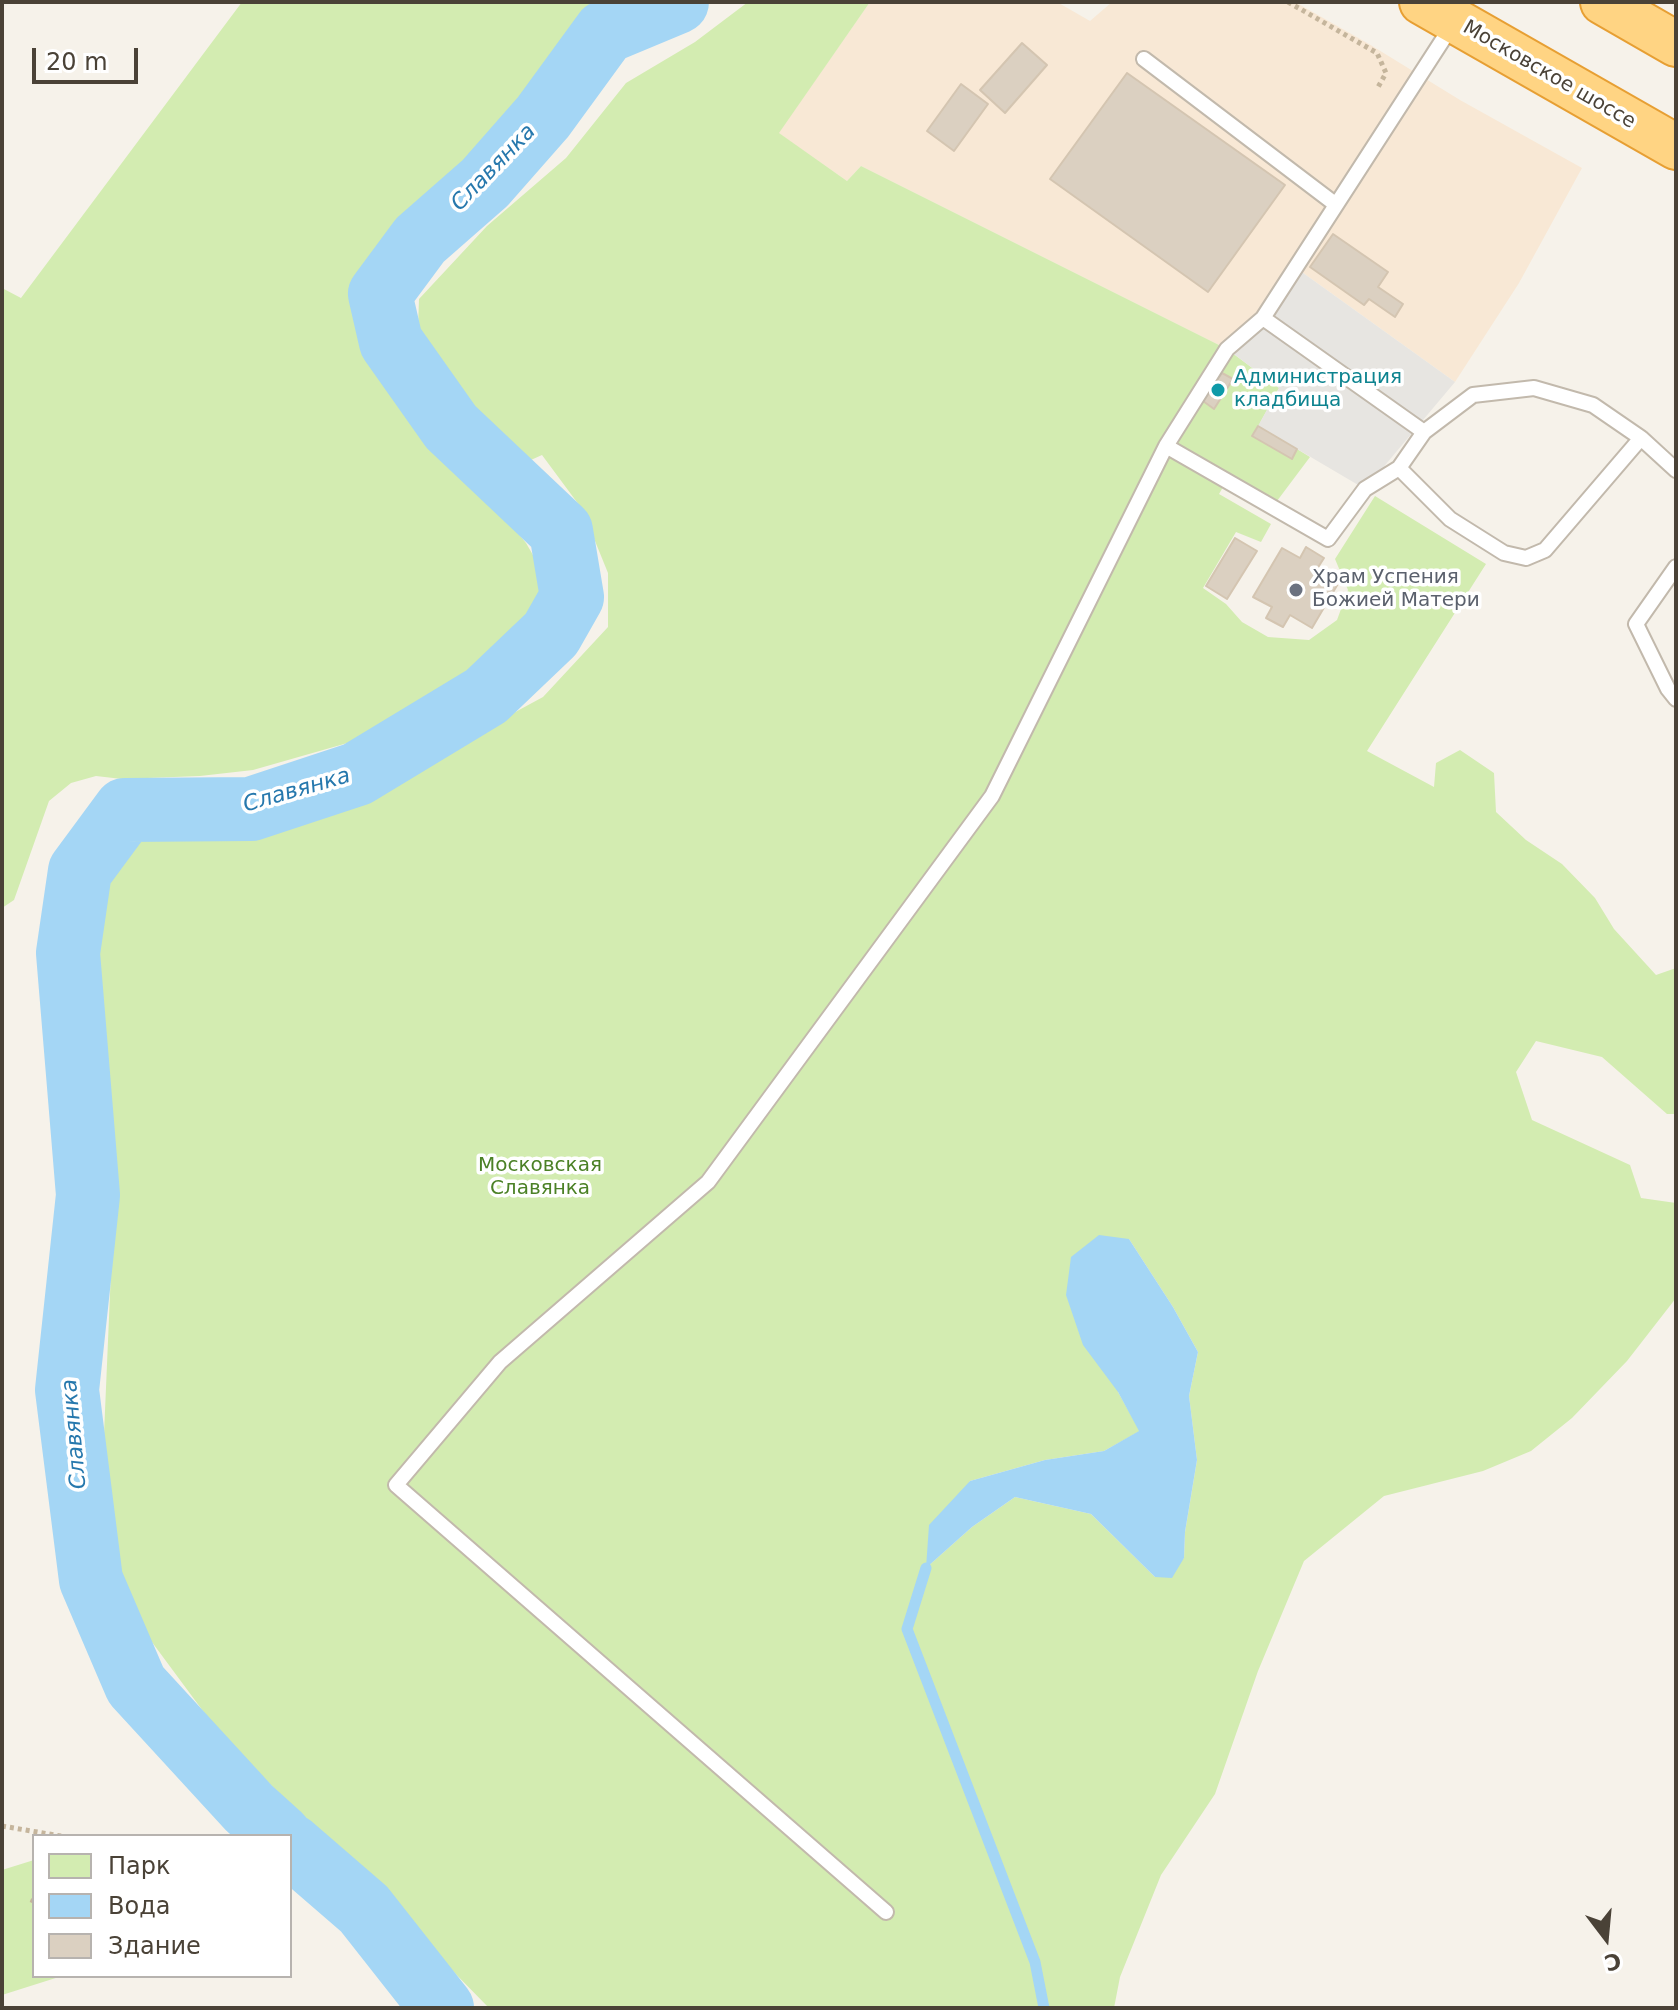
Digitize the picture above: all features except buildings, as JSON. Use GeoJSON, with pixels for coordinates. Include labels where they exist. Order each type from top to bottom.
{"type":"FeatureCollection","features":[{"type":"Feature","properties":{"kind":"highway"},"geometry":{"type":"LineString","coordinates":[[1603,2],[1676,44]]}},
{"type":"Feature","properties":{"kind":"highway","name":"Московское шоссе"},"geometry":{"type":"LineString","coordinates":[[1439,11],[1676,147]]}},
{"type":"Feature","properties":{"kind":"lane"},"geometry":{"type":"LineString","coordinates":[[886,1912],[396,1485],[500,1362],[708,1182],[992,796],[1166,446],[1227,349],[1263,318],[1395,112],[1439,11]]}},
{"type":"Feature","properties":{"kind":"lane"},"geometry":{"type":"LineString","coordinates":[[1144,59],[1335,204]]}},
{"type":"Feature","properties":{"kind":"lane"},"geometry":{"type":"LineString","coordinates":[[1263,318],[1424,432]]}},
{"type":"Feature","properties":{"kind":"lane"},"geometry":{"type":"LineString","coordinates":[[1166,446],[1328,539],[1365,489],[1399,468],[1424,432],[1473,395],[1534,388],[1593,405],[1641,438],[1676,470]]}},
{"type":"Feature","properties":{"kind":"lane"},"geometry":{"type":"LineString","coordinates":[[1399,468],[1450,519],[1504,553],[1526,558],[1545,550],[1641,438]]}},
{"type":"Feature","properties":{"kind":"lane"},"geometry":{"type":"LineString","coordinates":[[1673,689],[1636,624],[1676,567]]}},
{"type":"Feature","properties":{"kind":"path"},"geometry":{"type":"LineString","coordinates":[[1288,2],[1377,53],[1386,73],[1372,100],[1395,112]]}},
{"type":"Feature","properties":{"kind":"path"},"geometry":{"type":"LineString","coordinates":[[2,1826],[49,1834]]}},
{"type":"Feature","properties":{"kind":"shaded area"},"geometry":{"type":"Polygon","coordinates":[[[870,2],[1057,2],[1090,21],[1112,2],[1295,2],[1582,168],[1519,283],[1455,382],[1299,270],[1227,349],[861,166],[847,181],[778,133],[870,2]]]}},
{"type":"Feature","properties":{"kind":"shaded area"},"geometry":{"type":"Polygon","coordinates":[[[1299,270],[1455,382],[1365,489],[1258,426],[1279,388],[1227,349],[1299,270]]]}},
{"type":"Feature","properties":{"kind":"green space"},"geometry":{"type":"Polygon","coordinates":[[[242,2],[595,2],[593,16],[483,145],[450,190],[367,262],[352,291],[359,328],[387,373],[526,543],[544,574],[545,605],[522,639],[418,716],[401,719],[379,734],[253,770],[122,779],[96,776],[71,783],[49,801],[14,900],[2,908],[2,288],[21,298],[242,2]]]}},
{"type":"Feature","properties":{"kind":"green space","name":"Московская Славянка"},"geometry":{"type":"Polygon","coordinates":[[[748,2],[870,2],[779,133],[847,181],[861,166],[1227,349],[1279,388],[1253,436],[1292,458],[1297,449],[1310,457],[1277,501],[1230,475],[1219,494],[1271,524],[1261,542],[1236,532],[1203,588],[1226,604],[1242,622],[1268,637],[1309,640],[1337,620],[1348,590],[1335,559],[1375,496],[1486,564],[1367,751],[1434,787],[1436,763],[1460,750],[1494,773],[1496,812],[1526,840],[1562,864],[1595,898],[1614,929],[1656,975],[1676,968],[1676,1114],[1667,1114],[1602,1057],[1536,1041],[1516,1072],[1532,1120],[1630,1165],[1641,1198],[1676,1203],[1676,1298],[1627,1361],[1572,1418],[1531,1451],[1483,1471],[1384,1496],[1304,1561],[1258,1671],[1215,1794],[1161,1875],[1120,1977],[1114,2008],[489,2008],[217,1730],[126,1607],[102,1481],[113,1224],[78,956],[92,896],[119,847],[167,831],[247,832],[412,768],[543,697],[608,627],[608,573],[582,509],[542,455],[522,464],[474,423],[436,367],[418,328],[419,299],[487,226],[566,158],[626,83],[695,42],[748,2]],[[1129,1239],[1118,1392],[1140,1431],[1104,1451],[1045,1460],[970,1481],[927,1567],[972,1527],[1015,1497],[1091,1514],[1155,1577],[1184,1558],[1185,1532],[1197,1460],[1189,1396],[1198,1352],[1129,1239]]]}},
{"type":"Feature","properties":{"kind":"green space"},"geometry":{"type":"Polygon","coordinates":[[[32,1861],[32,1978],[56,1978],[2,1995],[2,1870],[32,1861]]]}},
{"type":"Feature","properties":{"kind":"water"},"geometry":{"type":"Polygon","coordinates":[[[1099,1235],[1129,1239],[1198,1352],[1189,1396],[1197,1460],[1185,1532],[1184,1558],[1172,1578],[1155,1577],[1091,1514],[1015,1497],[972,1527],[926,1568],[929,1525],[970,1481],[1045,1460],[1104,1451],[1139,1431],[1118,1392],[1083,1345],[1066,1295],[1071,1257],[1099,1235]]]}},
{"type":"Feature","properties":{"kind":"waterway","name":"Славянка"},"geometry":{"type":"LineString","coordinates":[[278,1834],[249,1808],[136,1685],[91,1580],[67,1390],[88,1195],[68,953],[80,871],[125,810],[251,809],[357,774],[486,696],[551,634],[572,597],[561,531],[451,427],[391,342],[380,294],[420,240],[485,183],[543,117],[605,32],[677,2]]}},
{"type":"Feature","properties":{"kind":"waterway"},"geometry":{"type":"LineString","coordinates":[[926,1568],[907,1629],[1035,1962],[1044,2008]]}},
{"type":"Feature","properties":{"kind":"waterway","name":"Славянка"},"geometry":{"type":"LineString","coordinates":[[292,1847],[364,1909],[442,2008]]}},
{"type":"Feature","properties":{"kind":"place","name":"Администрация кладбища"},"geometry":{"type":"Point","coordinates":[1218,390]}},
{"type":"Feature","properties":{"kind":"place","name":"Храм Успения Божией Матери"},"geometry":{"type":"Point","coordinates":[1296,590]}}]}
